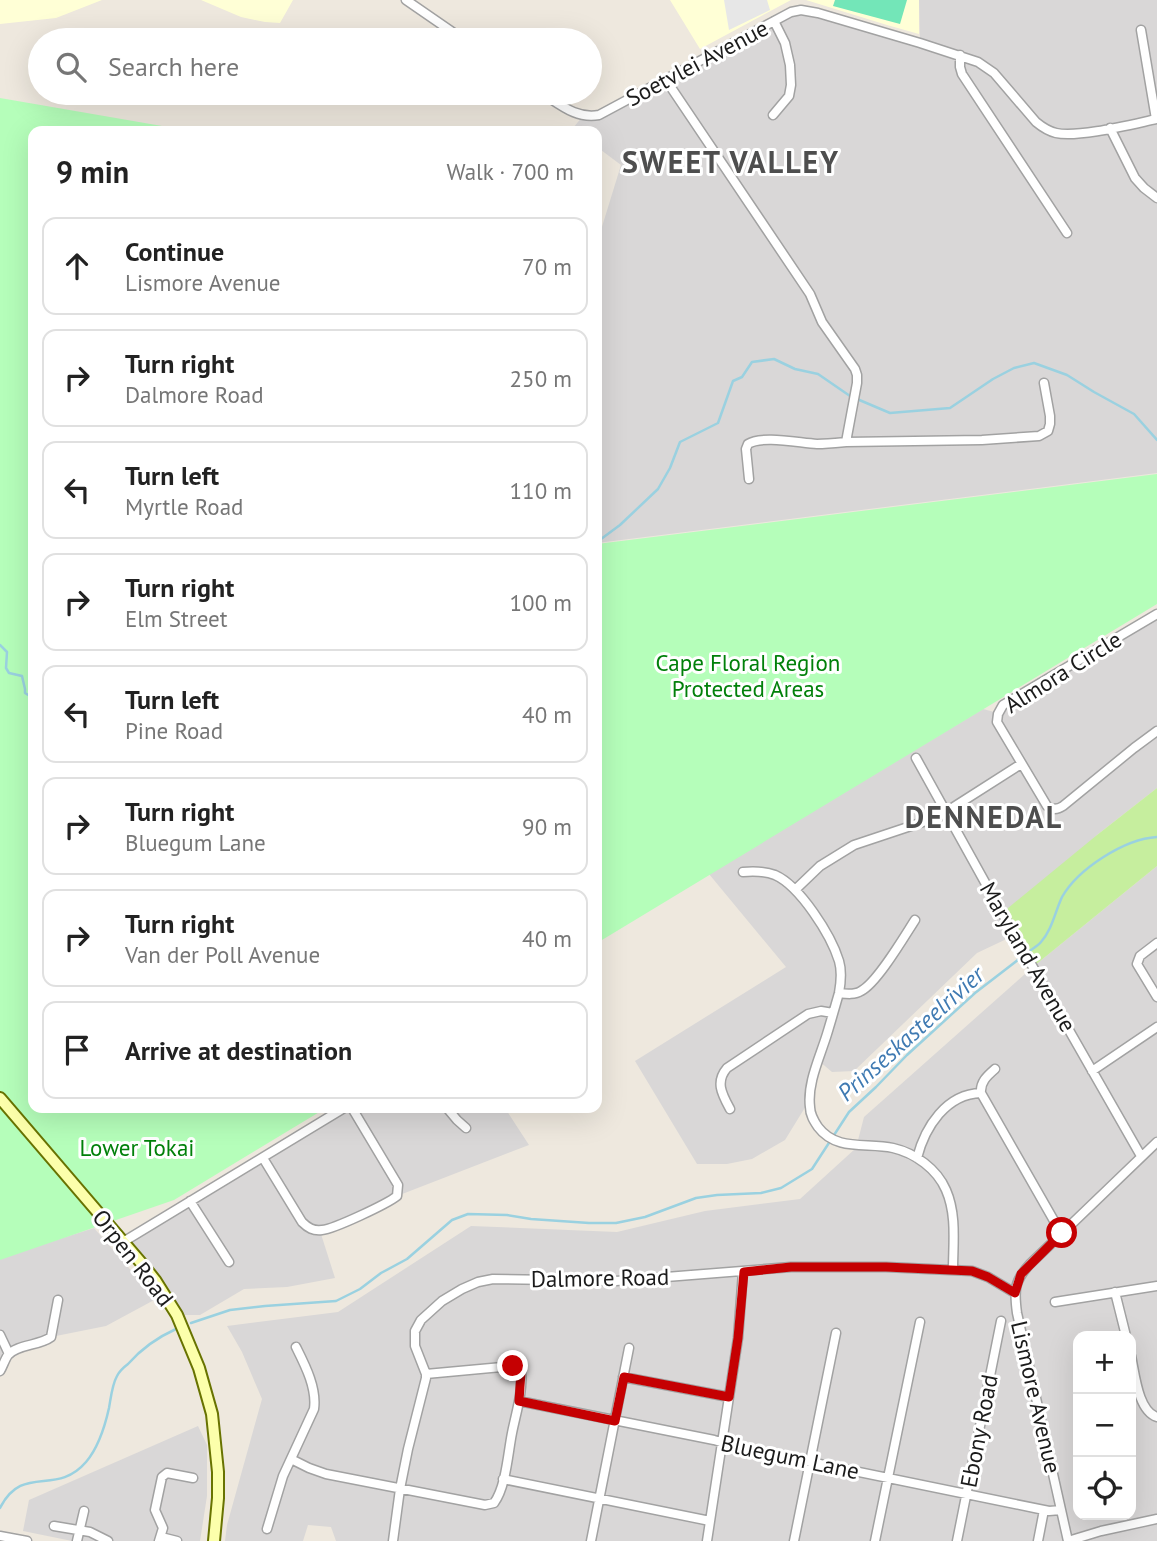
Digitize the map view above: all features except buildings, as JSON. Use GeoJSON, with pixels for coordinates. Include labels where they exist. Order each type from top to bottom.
{"type":"FeatureCollection","features":[{"type":"Feature","properties":{"kind":"main road","name":"Orpen Road"},"geometry":{"type":"LineString","coordinates":[[0,1098],[155,1280],[173,1307],[199,1368],[212,1415],[217,1447],[218,1485],[212,1541]]}},
{"type":"Feature","properties":{"kind":"street"},"geometry":{"type":"LineString","coordinates":[[406,0],[447,28]]}},
{"type":"Feature","properties":{"kind":"street","name":"Soetvlei Avenue"},"geometry":{"type":"LineString","coordinates":[[560,105],[583,116],[606,112],[791,12],[802,10],[978,62],[994,73],[1036,122],[1049,131],[1067,134],[1157,119]]}},
{"type":"Feature","properties":{"kind":"street"},"geometry":{"type":"LineString","coordinates":[[774,21],[785,43],[791,85],[789,96],[774,115]]}},
{"type":"Feature","properties":{"kind":"street"},"geometry":{"type":"LineString","coordinates":[[1141,30],[1157,119]]}},
{"type":"Feature","properties":{"kind":"street"},"geometry":{"type":"LineString","coordinates":[[960,55],[962,74],[1067,233]]}},
{"type":"Feature","properties":{"kind":"street"},"geometry":{"type":"LineString","coordinates":[[666,80],[810,295],[822,322],[855,369],[857,383],[846,442]]}},
{"type":"Feature","properties":{"kind":"street"},"geometry":{"type":"LineString","coordinates":[[1110,128],[1135,178],[1157,198]]}},
{"type":"Feature","properties":{"kind":"street"},"geometry":{"type":"LineString","coordinates":[[749,479],[746,449],[752,441],[780,440],[820,444],[1039,436],[1048,431],[1050,424],[1044,383]]}},
{"type":"Feature","properties":{"kind":"street","name":"Almora Circle"},"geometry":{"type":"LineString","coordinates":[[1157,614],[1003,705],[997,722],[1051,809],[1059,809],[1157,731]]}},
{"type":"Feature","properties":{"kind":"street","name":"Maryland Avenue"},"geometry":{"type":"LineString","coordinates":[[916,758],[1141,1156]]}},
{"type":"Feature","properties":{"kind":"street"},"geometry":{"type":"LineString","coordinates":[[796,889],[820,866],[854,845],[938,817],[1021,764]]}},
{"type":"Feature","properties":{"kind":"street"},"geometry":{"type":"LineString","coordinates":[[743,872],[778,876],[796,889],[827,934],[841,971],[839,993],[813,1079],[810,1110],[816,1124],[828,1136],[841,1143],[890,1147],[917,1158],[940,1179],[946,1189],[953,1218],[953,1270]]}},
{"type":"Feature","properties":{"kind":"street"},"geometry":{"type":"LineString","coordinates":[[839,993],[853,994],[864,990],[876,978],[915,920]]}},
{"type":"Feature","properties":{"kind":"street"},"geometry":{"type":"LineString","coordinates":[[1157,943],[1140,956],[1137,964],[1157,997]]}},
{"type":"Feature","properties":{"kind":"street"},"geometry":{"type":"LineString","coordinates":[[730,1109],[720,1083],[727,1068],[808,1014],[821,1011],[833,1013]]}},
{"type":"Feature","properties":{"kind":"street"},"geometry":{"type":"LineString","coordinates":[[1092,1071],[1157,1027]]}},
{"type":"Feature","properties":{"kind":"street"},"geometry":{"type":"LineString","coordinates":[[995,1069],[983,1081],[981,1093],[1062,1233]]}},
{"type":"Feature","properties":{"kind":"street"},"geometry":{"type":"LineString","coordinates":[[917,1158],[922,1139],[940,1112],[955,1100],[981,1093]]}},
{"type":"Feature","properties":{"kind":"street"},"geometry":{"type":"LineString","coordinates":[[123,1242],[336,1113]]}},
{"type":"Feature","properties":{"kind":"street"},"geometry":{"type":"LineString","coordinates":[[263,1157],[302,1222],[311,1229],[324,1230],[387,1203],[397,1196],[398,1185],[355,1113]]}},
{"type":"Feature","properties":{"kind":"street"},"geometry":{"type":"LineString","coordinates":[[451,1113],[466,1128]]}},
{"type":"Feature","properties":{"kind":"street","name":"Lismore Avenue"},"geometry":{"type":"LineString","coordinates":[[1068,1541],[1017,1313],[1015,1293],[1021,1274],[1157,1142]]}},
{"type":"Feature","properties":{"kind":"street"},"geometry":{"type":"LineString","coordinates":[[190,1201],[229,1262]]}},
{"type":"Feature","properties":{"kind":"street","name":"Dalmore Road"},"geometry":{"type":"LineString","coordinates":[[426,1374],[415,1346],[415,1331],[421,1320],[442,1301],[462,1289],[478,1282],[505,1278],[616,1281],[791,1267],[886,1267],[980,1273],[1015,1293]]}},
{"type":"Feature","properties":{"kind":"street"},"geometry":{"type":"LineString","coordinates":[[707,1541],[738,1338],[744,1272]]}},
{"type":"Feature","properties":{"kind":"street"},"geometry":{"type":"LineString","coordinates":[[1055,1302],[1157,1286]]}},
{"type":"Feature","properties":{"kind":"street"},"geometry":{"type":"LineString","coordinates":[[1115,1292],[1125,1331]]}},
{"type":"Feature","properties":{"kind":"street"},"geometry":{"type":"LineString","coordinates":[[0,1371],[9,1354],[51,1337],[58,1300]]}},
{"type":"Feature","properties":{"kind":"street","name":"Ebony Road"},"geometry":{"type":"LineString","coordinates":[[957,1541],[1001,1321]]}},
{"type":"Feature","properties":{"kind":"street"},"geometry":{"type":"LineString","coordinates":[[875,1541],[920,1322]]}},
{"type":"Feature","properties":{"kind":"street"},"geometry":{"type":"LineString","coordinates":[[794,1541],[836,1334]]}},
{"type":"Feature","properties":{"kind":"street"},"geometry":{"type":"LineString","coordinates":[[0,1335],[9,1354]]}},
{"type":"Feature","properties":{"kind":"street"},"geometry":{"type":"LineString","coordinates":[[267,1529],[283,1476],[312,1416],[315,1403],[312,1387],[296,1347]]}},
{"type":"Feature","properties":{"kind":"street"},"geometry":{"type":"LineString","coordinates":[[590,1541],[629,1348]]}},
{"type":"Feature","properties":{"kind":"street"},"geometry":{"type":"LineString","coordinates":[[291,1459],[326,1474],[400,1489],[490,1505],[499,1494],[519,1401],[521,1372],[516,1367],[426,1374],[400,1489],[396,1541]]}},
{"type":"Feature","properties":{"kind":"street"},"geometry":{"type":"LineString","coordinates":[[624,1377],[729,1397]]}},
{"type":"Feature","properties":{"kind":"street"},"geometry":{"type":"LineString","coordinates":[[1136,1378],[1142,1405],[1157,1417]]}},
{"type":"Feature","properties":{"kind":"street","name":"Bluegum Lane"},"geometry":{"type":"LineString","coordinates":[[519,1401],[966,1495],[1044,1510],[1061,1510]]}},
{"type":"Feature","properties":{"kind":"street"},"geometry":{"type":"LineString","coordinates":[[177,1541],[160,1539],[162,1525],[155,1510],[162,1477],[172,1474],[193,1478]]}},
{"type":"Feature","properties":{"kind":"street"},"geometry":{"type":"LineString","coordinates":[[503,1479],[710,1521]]}},
{"type":"Feature","properties":{"kind":"street"},"geometry":{"type":"LineString","coordinates":[[1038,1541],[1044,1510]]}},
{"type":"Feature","properties":{"kind":"street"},"geometry":{"type":"LineString","coordinates":[[77,1541],[84,1511]]}},
{"type":"Feature","properties":{"kind":"street"},"geometry":{"type":"LineString","coordinates":[[1068,1541],[1157,1519]]}},
{"type":"Feature","properties":{"kind":"street"},"geometry":{"type":"LineString","coordinates":[[54,1526],[90,1532],[108,1541]]}},
{"type":"Feature","properties":{"kind":"street"},"geometry":{"type":"LineString","coordinates":[[0,1536],[27,1541]]}},
{"type":"Feature","properties":{"kind":"shaded area"},"geometry":{"type":"Polygon","coordinates":[[[0,0],[102,0],[56,18],[0,24],[0,0]]]}},
{"type":"Feature","properties":{"kind":"shaded area"},"geometry":{"type":"Polygon","coordinates":[[[201,0],[293,0],[280,23],[241,17],[201,0]]]}},
{"type":"Feature","properties":{"kind":"shaded area"},"geometry":{"type":"Polygon","coordinates":[[[670,0],[791,0],[700,49],[670,0]]]}},
{"type":"Feature","properties":{"kind":"shaded area"},"geometry":{"type":"Polygon","coordinates":[[[724,0],[767,0],[770,10],[729,30],[724,0]]]}},
{"type":"Feature","properties":{"kind":"shaded area"},"geometry":{"type":"Polygon","coordinates":[[[806,0],[919,0],[919,34],[887,25],[806,0]]]}},
{"type":"Feature","properties":{"kind":"shaded area"},"geometry":{"type":"Polygon","coordinates":[[[919,0],[1157,0],[1157,473],[602,542],[602,227],[621,165],[602,151],[602,126],[575,126],[583,116],[592,116],[795,11],[920,42],[919,0]]]}},
{"type":"Feature","properties":{"kind":"shaded area"},"geometry":{"type":"Polygon","coordinates":[[[1157,614],[1157,788],[1097,835],[1015,935],[977,953],[854,1071],[832,1072],[819,1061],[809,1101],[785,1140],[752,1159],[727,1164],[697,1164],[635,1061],[786,967],[709,874],[983,709],[998,713],[1000,709],[1157,614]]]}},
{"type":"Feature","properties":{"kind":"shaded area"},"geometry":{"type":"Polygon","coordinates":[[[1157,866],[1157,1541],[336,1541],[331,1527],[308,1525],[303,1541],[225,1541],[262,1399],[242,1352],[227,1326],[338,1312],[471,1226],[617,1232],[705,1211],[800,1199],[856,1148],[864,1117],[1034,966],[1157,866]]]}},
{"type":"Feature","properties":{"kind":"shaded area"},"geometry":{"type":"Polygon","coordinates":[[[336,1113],[508,1113],[529,1145],[397,1196],[321,1234],[335,1278],[287,1287],[244,1289],[200,1315],[177,1315],[123,1242],[336,1113]]]}},
{"type":"Feature","properties":{"kind":"shaded area"},"geometry":{"type":"Polygon","coordinates":[[[94,1228],[156,1299],[106,1326],[51,1337],[17,1350],[0,1371],[0,1258],[94,1228]]]}},
{"type":"Feature","properties":{"kind":"shaded area"},"geometry":{"type":"Polygon","coordinates":[[[198,1426],[207,1445],[207,1496],[200,1541],[72,1541],[23,1531],[29,1500],[198,1426]]]}},
{"type":"Feature","properties":{"kind":"green space"},"geometry":{"type":"Polygon","coordinates":[[[835,0],[907,0],[900,24],[833,6],[835,0]]]}},
{"type":"Feature","properties":{"kind":"green space","name":"Lower Tokai"},"geometry":{"type":"Polygon","coordinates":[[[0,98],[28,105],[162,126],[28,126],[28,1113],[318,1113],[174,1200],[0,1260],[0,98]]]}},
{"type":"Feature","properties":{"kind":"green space","name":"Cape Floral Region Protected Areas"},"geometry":{"type":"Polygon","coordinates":[[[1157,474],[1157,604],[602,940],[602,543],[1157,474]]]}},
{"type":"Feature","properties":{"kind":"green space"},"geometry":{"type":"Polygon","coordinates":[[[1157,788],[1157,866],[1034,966],[1002,913],[1157,788]]]}},
{"type":"Feature","properties":{"kind":"waterway"},"geometry":{"type":"LineString","coordinates":[[602,538],[658,489],[680,442],[718,423],[733,381],[742,377],[752,362],[774,359],[795,369],[818,374],[850,396]]}},
{"type":"Feature","properties":{"kind":"waterway"},"geometry":{"type":"LineString","coordinates":[[857,399],[890,413],[950,408],[993,379],[1014,368],[1034,363],[1067,375],[1134,414],[1157,440]]}},
{"type":"Feature","properties":{"kind":"waterway"},"geometry":{"type":"LineString","coordinates":[[0,645],[7,652],[6,668],[9,673],[22,676],[25,693],[28,695]]}},
{"type":"Feature","properties":{"kind":"waterway","name":"Prinseskasteelrivier"},"geometry":{"type":"LineString","coordinates":[[1028,952],[1045,937],[1069,886],[1090,866],[1130,843],[1157,837]]}},
{"type":"Feature","properties":{"kind":"waterway","name":"Prinseskasteelrivier"},"geometry":{"type":"LineString","coordinates":[[191,1323],[230,1310],[336,1301],[407,1259],[452,1220],[468,1214],[616,1223],[645,1217],[696,1198],[761,1193],[781,1188],[812,1169],[849,1112],[907,1055],[975,993],[1023,956]]}},
{"type":"Feature","properties":{"kind":"waterway","name":"Prinseskasteelrivier"},"geometry":{"type":"LineString","coordinates":[[0,1508],[19,1487],[63,1478],[86,1462],[103,1429],[118,1374],[144,1348],[176,1329]]}},
{"type":"Feature","properties":{"kind":"district","name":"SWEET VALLEY"},"geometry":{"type":"Point","coordinates":[731,163]}},
{"type":"Feature","properties":{"kind":"district","name":"DENNEDAL"},"geometry":{"type":"Point","coordinates":[984,818]}},
{"type":"Feature","properties":{"kind":"route"},"geometry":{"type":"LineString","coordinates":[[513,1366],[521,1372],[519,1401],[615,1421],[624,1377],[729,1397],[744,1272],[791,1267],[972,1271],[1015,1293],[1021,1274],[1062,1233]]}}]}
